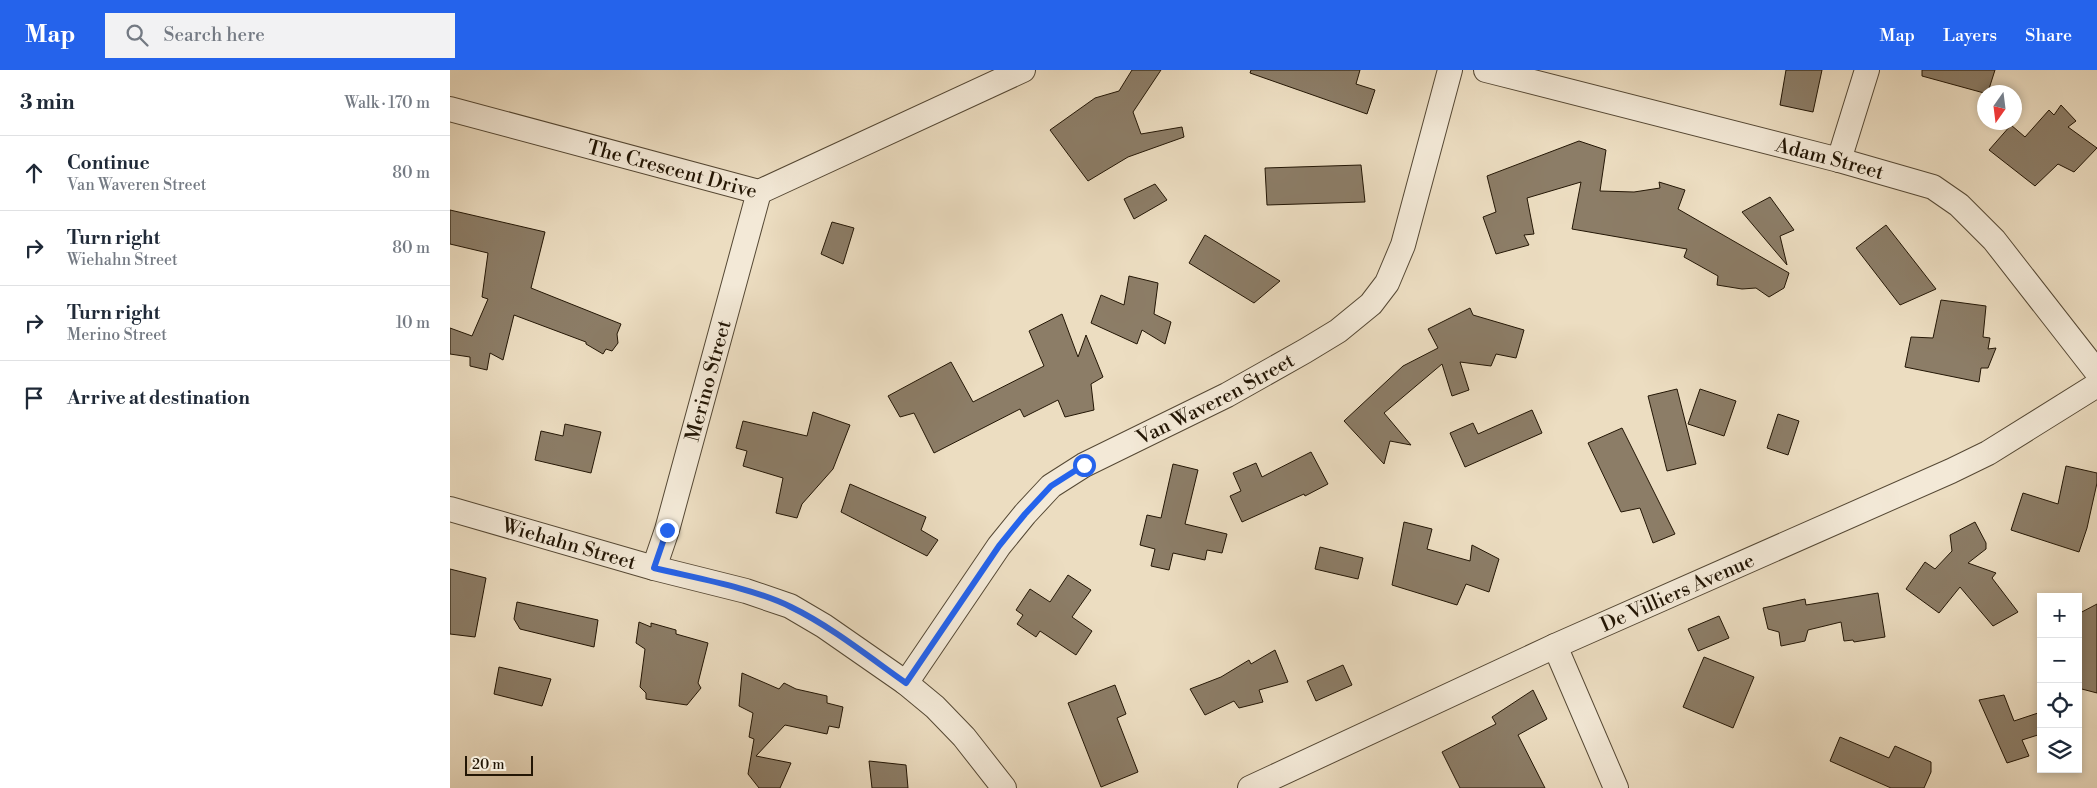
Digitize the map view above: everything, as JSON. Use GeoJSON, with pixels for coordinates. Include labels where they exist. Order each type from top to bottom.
{"type":"FeatureCollection","features":[{"type":"Feature","properties":{"kind":"street","name":"The Crescent Drive"},"geometry":{"type":"LineString","coordinates":[[450,109],[759,192],[1023,70]]}},
{"type":"Feature","properties":{"kind":"street","name":"Van Waveren Street"},"geometry":{"type":"LineString","coordinates":[[906,683],[999,546],[1051,486],[1084,465],[1227,394],[1305,351],[1338,331],[1371,304],[1387,283],[1403,245],[1450,70]]}},
{"type":"Feature","properties":{"kind":"street","name":"Adam Street"},"geometry":{"type":"LineString","coordinates":[[1486,70],[1839,160],[1932,188],[1959,205],[1994,240],[2097,372]]}},
{"type":"Feature","properties":{"kind":"street"},"geometry":{"type":"LineString","coordinates":[[1839,160],[1867,70]]}},
{"type":"Feature","properties":{"kind":"street","name":"Merino Street"},"geometry":{"type":"LineString","coordinates":[[654,568],[669,521],[759,192]]}},
{"type":"Feature","properties":{"kind":"street","name":"De Villiers Avenue"},"geometry":{"type":"LineString","coordinates":[[1250,788],[1555,646],[1951,471],[1988,453],[2097,385]]}},
{"type":"Feature","properties":{"kind":"street","name":"Wiehahn Street"},"geometry":{"type":"LineString","coordinates":[[450,509],[654,568],[746,591],[790,606],[824,626],[906,683],[935,707],[964,737],[1004,788]]}},
{"type":"Feature","properties":{"kind":"street"},"geometry":{"type":"LineString","coordinates":[[1555,646],[1616,788]]}},
{"type":"Feature","properties":{"kind":"building"},"geometry":{"type":"Polygon","coordinates":[[[1132,70],[1161,70],[1133,112],[1141,134],[1182,127],[1184,137],[1128,157],[1088,181],[1050,130],[1095,98],[1119,91],[1132,70]]]}},
{"type":"Feature","properties":{"kind":"building"},"geometry":{"type":"Polygon","coordinates":[[[1251,70],[1360,70],[1356,84],[1375,90],[1367,114],[1250,73],[1251,70]]]}},
{"type":"Feature","properties":{"kind":"building"},"geometry":{"type":"Polygon","coordinates":[[[1786,70],[1822,70],[1813,112],[1780,105],[1786,70]]]}},
{"type":"Feature","properties":{"kind":"building"},"geometry":{"type":"Polygon","coordinates":[[[1922,70],[1995,70],[1990,85],[1977,85],[1977,91],[1922,76],[1922,70]]]}},
{"type":"Feature","properties":{"kind":"building"},"geometry":{"type":"Polygon","coordinates":[[[2061,105],[2076,121],[2068,127],[2097,148],[2074,172],[2058,164],[2035,186],[1989,150],[2007,130],[2017,130],[2025,137],[2049,110],[2054,115],[2061,105]]]}},
{"type":"Feature","properties":{"kind":"building"},"geometry":{"type":"Polygon","coordinates":[[[1579,141],[1606,150],[1600,191],[1634,192],[1660,188],[1659,182],[1685,190],[1678,209],[1789,273],[1784,288],[1769,297],[1756,288],[1742,289],[1717,285],[1718,276],[1684,257],[1687,249],[1572,229],[1581,182],[1527,198],[1534,234],[1524,235],[1529,245],[1496,254],[1483,217],[1496,212],[1487,176],[1579,141]]]}},
{"type":"Feature","properties":{"kind":"building"},"geometry":{"type":"Polygon","coordinates":[[[1361,165],[1365,202],[1267,205],[1265,168],[1361,165]]]}},
{"type":"Feature","properties":{"kind":"building"},"geometry":{"type":"Polygon","coordinates":[[[1155,184],[1167,200],[1134,219],[1124,199],[1155,184]]]}},
{"type":"Feature","properties":{"kind":"building"},"geometry":{"type":"Polygon","coordinates":[[[1770,197],[1794,230],[1780,236],[1787,265],[1742,212],[1770,197]]]}},
{"type":"Feature","properties":{"kind":"building"},"geometry":{"type":"Polygon","coordinates":[[[450,210],[545,232],[531,288],[621,324],[617,334],[618,343],[612,351],[606,349],[603,354],[586,344],[586,342],[514,315],[503,360],[490,353],[487,370],[470,366],[470,357],[450,354],[450,328],[472,336],[488,299],[482,297],[488,253],[450,244],[450,210]]]}},
{"type":"Feature","properties":{"kind":"building"},"geometry":{"type":"Polygon","coordinates":[[[832,222],[854,228],[843,264],[821,254],[832,222]]]}},
{"type":"Feature","properties":{"kind":"building"},"geometry":{"type":"Polygon","coordinates":[[[1886,225],[1936,289],[1900,305],[1856,248],[1886,225]]]}},
{"type":"Feature","properties":{"kind":"building"},"geometry":{"type":"Polygon","coordinates":[[[1205,235],[1280,281],[1254,303],[1189,263],[1205,235]]]}},
{"type":"Feature","properties":{"kind":"building"},"geometry":{"type":"Polygon","coordinates":[[[1129,276],[1158,283],[1154,314],[1171,322],[1165,344],[1142,330],[1137,344],[1091,323],[1101,295],[1124,305],[1129,276]]]}},
{"type":"Feature","properties":{"kind":"building"},"geometry":{"type":"Polygon","coordinates":[[[1941,300],[1986,306],[1983,337],[1990,338],[1988,349],[1996,348],[1988,368],[1981,368],[1979,382],[1905,367],[1911,337],[1933,338],[1941,300]]]}},
{"type":"Feature","properties":{"kind":"building"},"geometry":{"type":"Polygon","coordinates":[[[1470,308],[1473,315],[1524,330],[1516,358],[1496,354],[1491,366],[1460,362],[1469,390],[1452,396],[1442,364],[1384,413],[1411,445],[1390,441],[1384,464],[1344,421],[1403,366],[1438,348],[1428,329],[1470,308]]]}},
{"type":"Feature","properties":{"kind":"building"},"geometry":{"type":"Polygon","coordinates":[[[1062,314],[1078,357],[1086,335],[1103,377],[1091,384],[1094,410],[1065,417],[1058,400],[1024,417],[1020,409],[934,453],[914,413],[900,417],[888,396],[951,362],[973,402],[1044,366],[1029,331],[1062,314]]]}},
{"type":"Feature","properties":{"kind":"building"},"geometry":{"type":"Polygon","coordinates":[[[1677,389],[1696,464],[1667,471],[1648,396],[1677,389]]]}},
{"type":"Feature","properties":{"kind":"building"},"geometry":{"type":"Polygon","coordinates":[[[1700,389],[1736,401],[1724,436],[1688,424],[1700,389]]]}},
{"type":"Feature","properties":{"kind":"building"},"geometry":{"type":"Polygon","coordinates":[[[1532,410],[1542,433],[1465,467],[1450,433],[1473,423],[1478,434],[1532,410]]]}},
{"type":"Feature","properties":{"kind":"building"},"geometry":{"type":"Polygon","coordinates":[[[813,412],[850,425],[833,469],[802,504],[797,518],[776,513],[783,478],[743,466],[747,451],[736,448],[743,421],[807,436],[813,412]]]}},
{"type":"Feature","properties":{"kind":"building"},"geometry":{"type":"Polygon","coordinates":[[[1778,414],[1799,421],[1788,455],[1767,448],[1778,414]]]}},
{"type":"Feature","properties":{"kind":"building"},"geometry":{"type":"Polygon","coordinates":[[[565,424],[601,432],[591,473],[535,460],[541,431],[563,436],[565,424]]]}},
{"type":"Feature","properties":{"kind":"building"},"geometry":{"type":"Polygon","coordinates":[[[1622,428],[1675,534],[1653,543],[1640,508],[1621,512],[1588,443],[1622,428]]]}},
{"type":"Feature","properties":{"kind":"building"},"geometry":{"type":"Polygon","coordinates":[[[1311,452],[1328,484],[1305,496],[1304,494],[1242,522],[1230,496],[1241,491],[1233,473],[1256,463],[1262,477],[1311,452]]]}},
{"type":"Feature","properties":{"kind":"building"},"geometry":{"type":"Polygon","coordinates":[[[1173,464],[1198,470],[1185,524],[1227,534],[1222,553],[1207,550],[1205,560],[1173,553],[1169,570],[1151,566],[1155,549],[1140,545],[1147,515],[1161,518],[1173,464]]]}},
{"type":"Feature","properties":{"kind":"building"},"geometry":{"type":"Polygon","coordinates":[[[2066,466],[2097,473],[2097,483],[2087,528],[2079,552],[2011,530],[2023,493],[2058,504],[2066,466]]]}},
{"type":"Feature","properties":{"kind":"building"},"geometry":{"type":"Polygon","coordinates":[[[850,484],[926,517],[921,530],[938,540],[927,556],[841,512],[850,484]]]}},
{"type":"Feature","properties":{"kind":"building"},"geometry":{"type":"Polygon","coordinates":[[[1404,522],[1432,529],[1427,549],[1470,561],[1472,545],[1499,559],[1489,592],[1466,584],[1457,605],[1392,585],[1404,522]]]}},
{"type":"Feature","properties":{"kind":"building"},"geometry":{"type":"Polygon","coordinates":[[[1975,522],[1986,543],[1986,549],[1968,563],[1996,573],[1992,578],[2018,612],[1993,626],[1960,587],[1939,613],[1906,589],[1925,562],[1935,569],[1952,551],[1950,535],[1975,522]]]}},
{"type":"Feature","properties":{"kind":"building"},"geometry":{"type":"Polygon","coordinates":[[[1320,547],[1363,558],[1358,579],[1315,569],[1320,547]]]}},
{"type":"Feature","properties":{"kind":"building"},"geometry":{"type":"Polygon","coordinates":[[[450,569],[486,578],[475,637],[450,634],[450,569]]]}},
{"type":"Feature","properties":{"kind":"building"},"geometry":{"type":"Polygon","coordinates":[[[1068,575],[1091,590],[1072,617],[1092,631],[1076,655],[1040,631],[1036,637],[1017,624],[1023,615],[1016,610],[1030,589],[1050,602],[1068,575]]]}},
{"type":"Feature","properties":{"kind":"building"},"geometry":{"type":"Polygon","coordinates":[[[1878,593],[1885,637],[1854,642],[1853,640],[1844,641],[1841,622],[1808,630],[1805,641],[1781,646],[1779,632],[1768,629],[1763,608],[1805,599],[1806,605],[1878,593]]]}},
{"type":"Feature","properties":{"kind":"building"},"geometry":{"type":"Polygon","coordinates":[[[517,602],[598,620],[594,647],[520,629],[514,619],[517,602]]]}},
{"type":"Feature","properties":{"kind":"building"},"geometry":{"type":"Polygon","coordinates":[[[2097,604],[2097,693],[2082,689],[2082,612],[2097,604]]]}},
{"type":"Feature","properties":{"kind":"building"},"geometry":{"type":"Polygon","coordinates":[[[1719,616],[1729,638],[1698,651],[1688,629],[1719,616]]]}},
{"type":"Feature","properties":{"kind":"building"},"geometry":{"type":"Polygon","coordinates":[[[639,622],[651,627],[651,623],[676,630],[676,634],[708,643],[698,683],[701,688],[687,705],[646,699],[646,693],[640,687],[645,649],[636,643],[639,622]]]}},
{"type":"Feature","properties":{"kind":"building"},"geometry":{"type":"Polygon","coordinates":[[[1275,650],[1288,682],[1259,690],[1263,702],[1239,708],[1234,701],[1205,715],[1190,689],[1221,677],[1249,660],[1251,664],[1275,650]]]}},
{"type":"Feature","properties":{"kind":"building"},"geometry":{"type":"Polygon","coordinates":[[[1704,657],[1754,677],[1733,728],[1683,707],[1704,657]]]}},
{"type":"Feature","properties":{"kind":"building"},"geometry":{"type":"Polygon","coordinates":[[[1343,665],[1352,685],[1316,701],[1307,681],[1343,665]]]}},
{"type":"Feature","properties":{"kind":"building"},"geometry":{"type":"Polygon","coordinates":[[[499,667],[551,679],[542,706],[494,694],[499,667]]]}},
{"type":"Feature","properties":{"kind":"building"},"geometry":{"type":"Polygon","coordinates":[[[742,673],[779,689],[784,683],[796,689],[827,696],[827,703],[843,707],[839,728],[829,726],[827,734],[785,725],[756,756],[791,763],[780,788],[759,788],[748,774],[754,739],[749,737],[753,713],[739,706],[742,673]]]}},
{"type":"Feature","properties":{"kind":"building"},"geometry":{"type":"Polygon","coordinates":[[[1115,685],[1126,714],[1117,718],[1138,772],[1101,787],[1068,703],[1115,685]]]}},
{"type":"Feature","properties":{"kind":"building"},"geometry":{"type":"Polygon","coordinates":[[[1533,690],[1547,719],[1518,735],[1545,788],[1460,788],[1442,752],[1496,724],[1492,717],[1533,690]]]}},
{"type":"Feature","properties":{"kind":"building"},"geometry":{"type":"Polygon","coordinates":[[[2004,695],[2014,721],[2037,713],[2037,735],[2022,740],[2029,756],[2007,763],[1979,700],[2004,695]]]}},
{"type":"Feature","properties":{"kind":"building"},"geometry":{"type":"Polygon","coordinates":[[[1840,737],[1889,758],[1895,746],[1931,762],[1931,772],[1924,788],[1891,788],[1830,761],[1840,737]]]}},
{"type":"Feature","properties":{"kind":"building"},"geometry":{"type":"Polygon","coordinates":[[[869,761],[906,765],[908,788],[872,788],[869,761]]]}},
{"type":"Feature","properties":{"kind":"route"},"geometry":{"type":"LineString","coordinates":[[667,530],[654,568],[746,591],[790,606],[824,626],[906,683],[999,546],[1025,514],[1051,486],[1084,465]]}}]}
